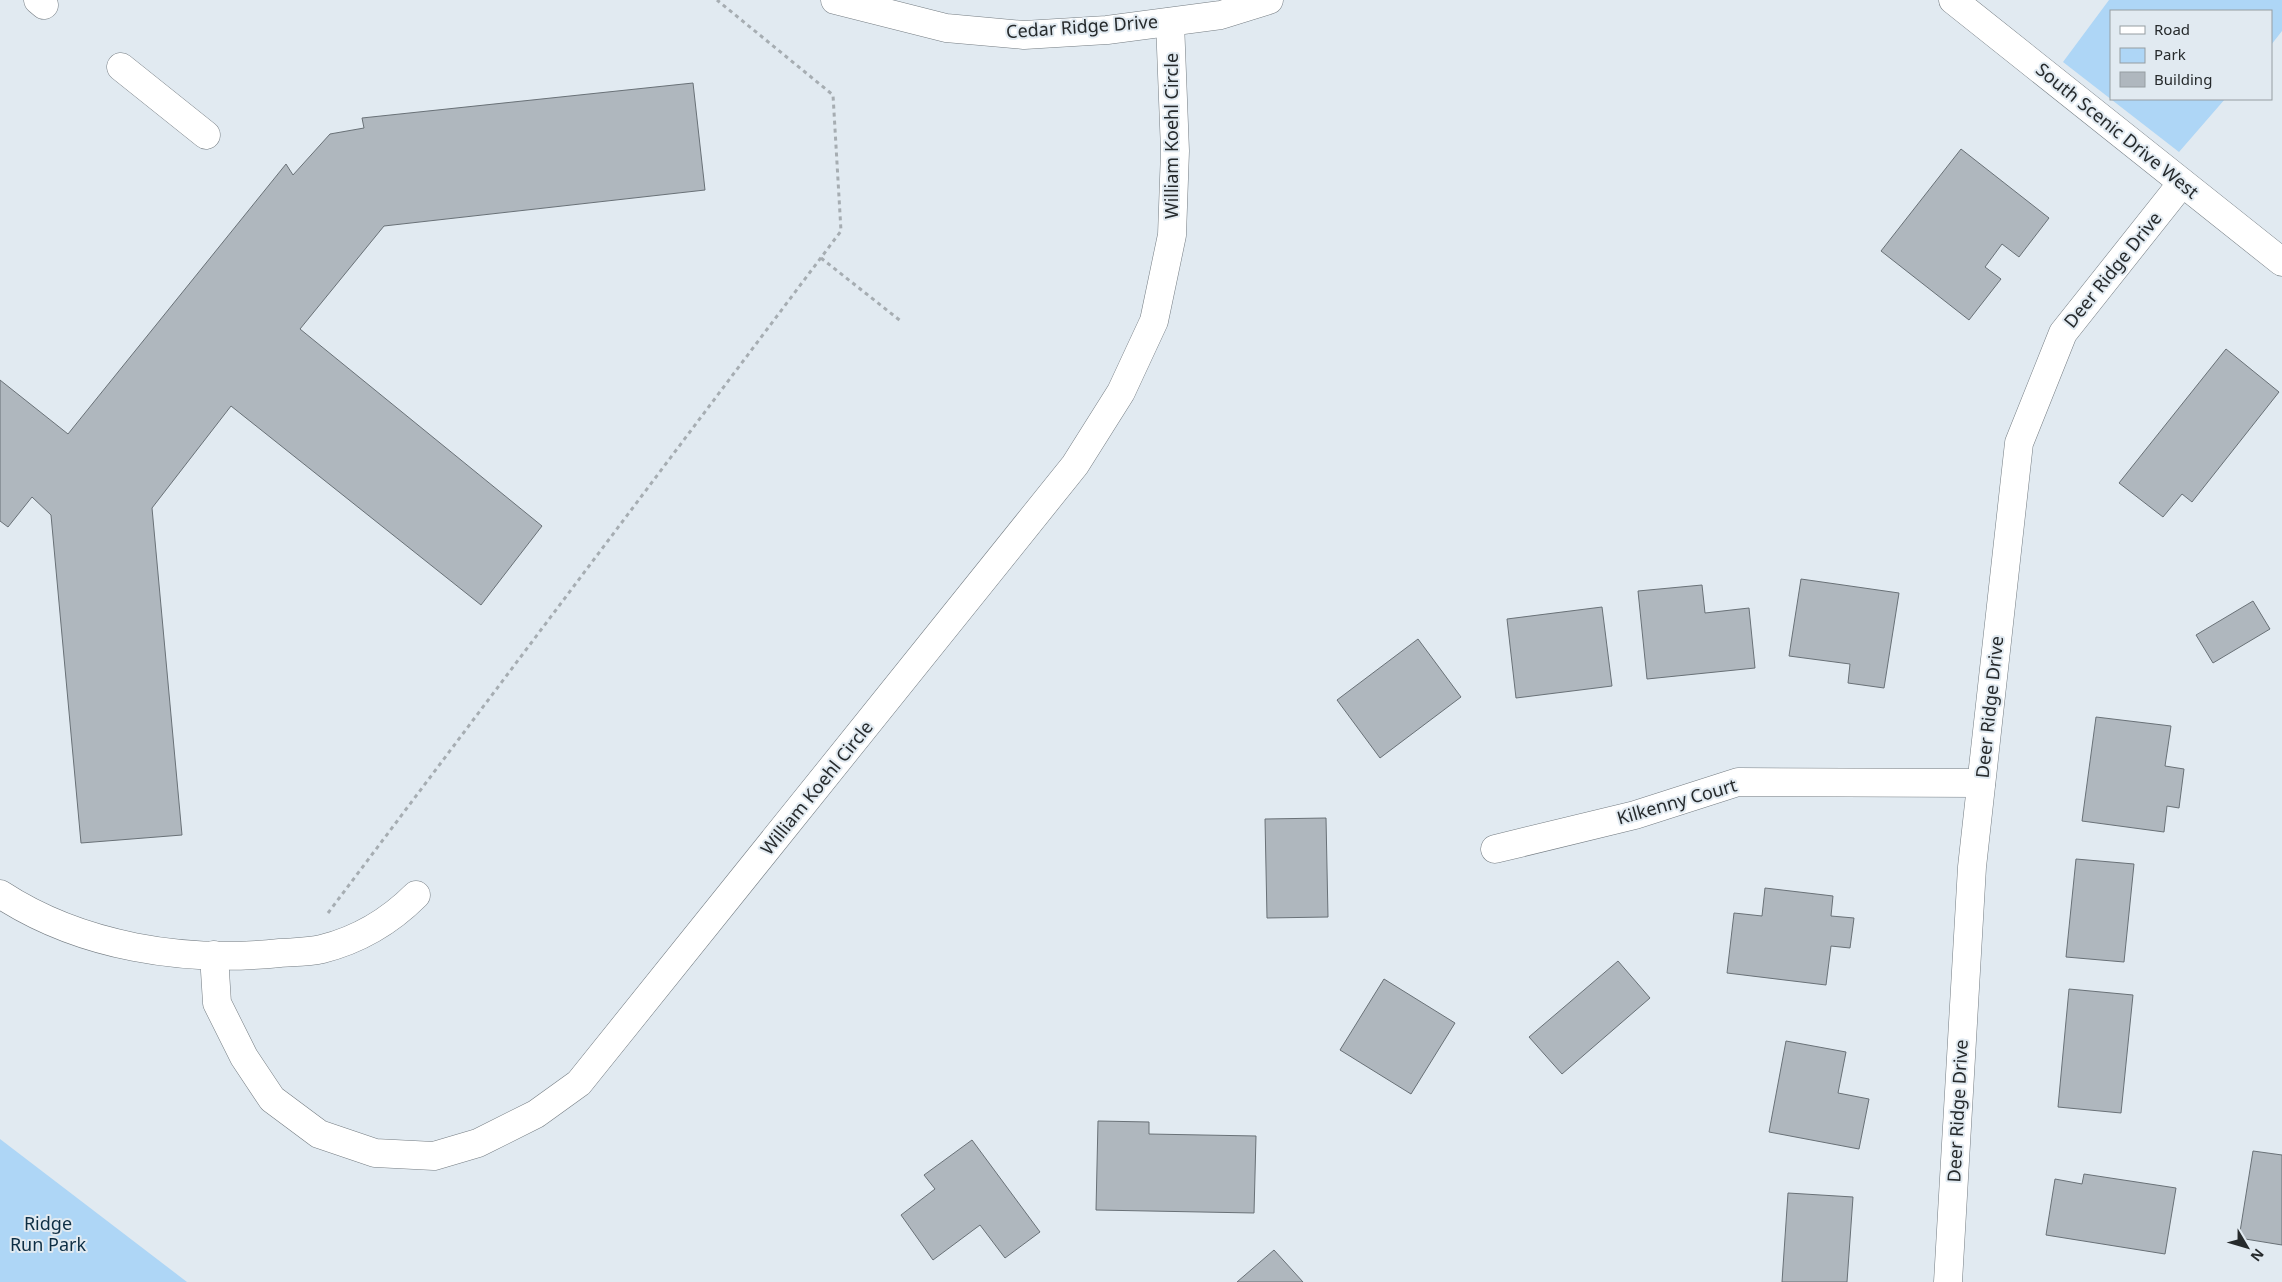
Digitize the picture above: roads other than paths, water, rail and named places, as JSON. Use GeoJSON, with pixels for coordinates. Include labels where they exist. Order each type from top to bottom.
{"type":"FeatureCollection","features":[{"type":"Feature","properties":{"kind":"street","name":"Cedar Ridge Drive"},"geometry":{"type":"LineString","coordinates":[[835,0],[946,28],[1024,35],[1107,30],[1221,15],[1269,0]]}},
{"type":"Feature","properties":{"kind":"street","name":"South Scenic Drive West"},"geometry":{"type":"LineString","coordinates":[[1953,0],[2282,262]]}},
{"type":"Feature","properties":{"kind":"street","name":"William Koehl Circle"},"geometry":{"type":"LineString","coordinates":[[214,955],[217,1003],[244,1057],[272,1099],[319,1134],[375,1153],[434,1156],[478,1142],[536,1114],[579,1083],[1075,465],[1121,392],[1154,321],[1172,235],[1175,151],[1170,22]]}},
{"type":"Feature","properties":{"kind":"street"},"geometry":{"type":"LineString","coordinates":[[121,67],[206,135]]}},
{"type":"Feature","properties":{"kind":"street","name":"Deer Ridge Drive"},"geometry":{"type":"LineString","coordinates":[[1948,1282],[1972,867],[2019,443],[2063,333],[2182,183]]}},
{"type":"Feature","properties":{"kind":"street","name":"Kilkenny Court"},"geometry":{"type":"LineString","coordinates":[[1495,849],[1635,815],[1738,782],[1981,783]]}},
{"type":"Feature","properties":{"kind":"street"},"geometry":{"type":"LineString","coordinates":[[0,894],[19,906],[63,927],[128,947],[214,955],[257,955],[321,950],[360,936],[398,913],[416,895]]}},
{"type":"Feature","properties":{"kind":"park label","name":"Ridge Run Park"},"geometry":{"type":"Point","coordinates":[48,1234]}}]}
